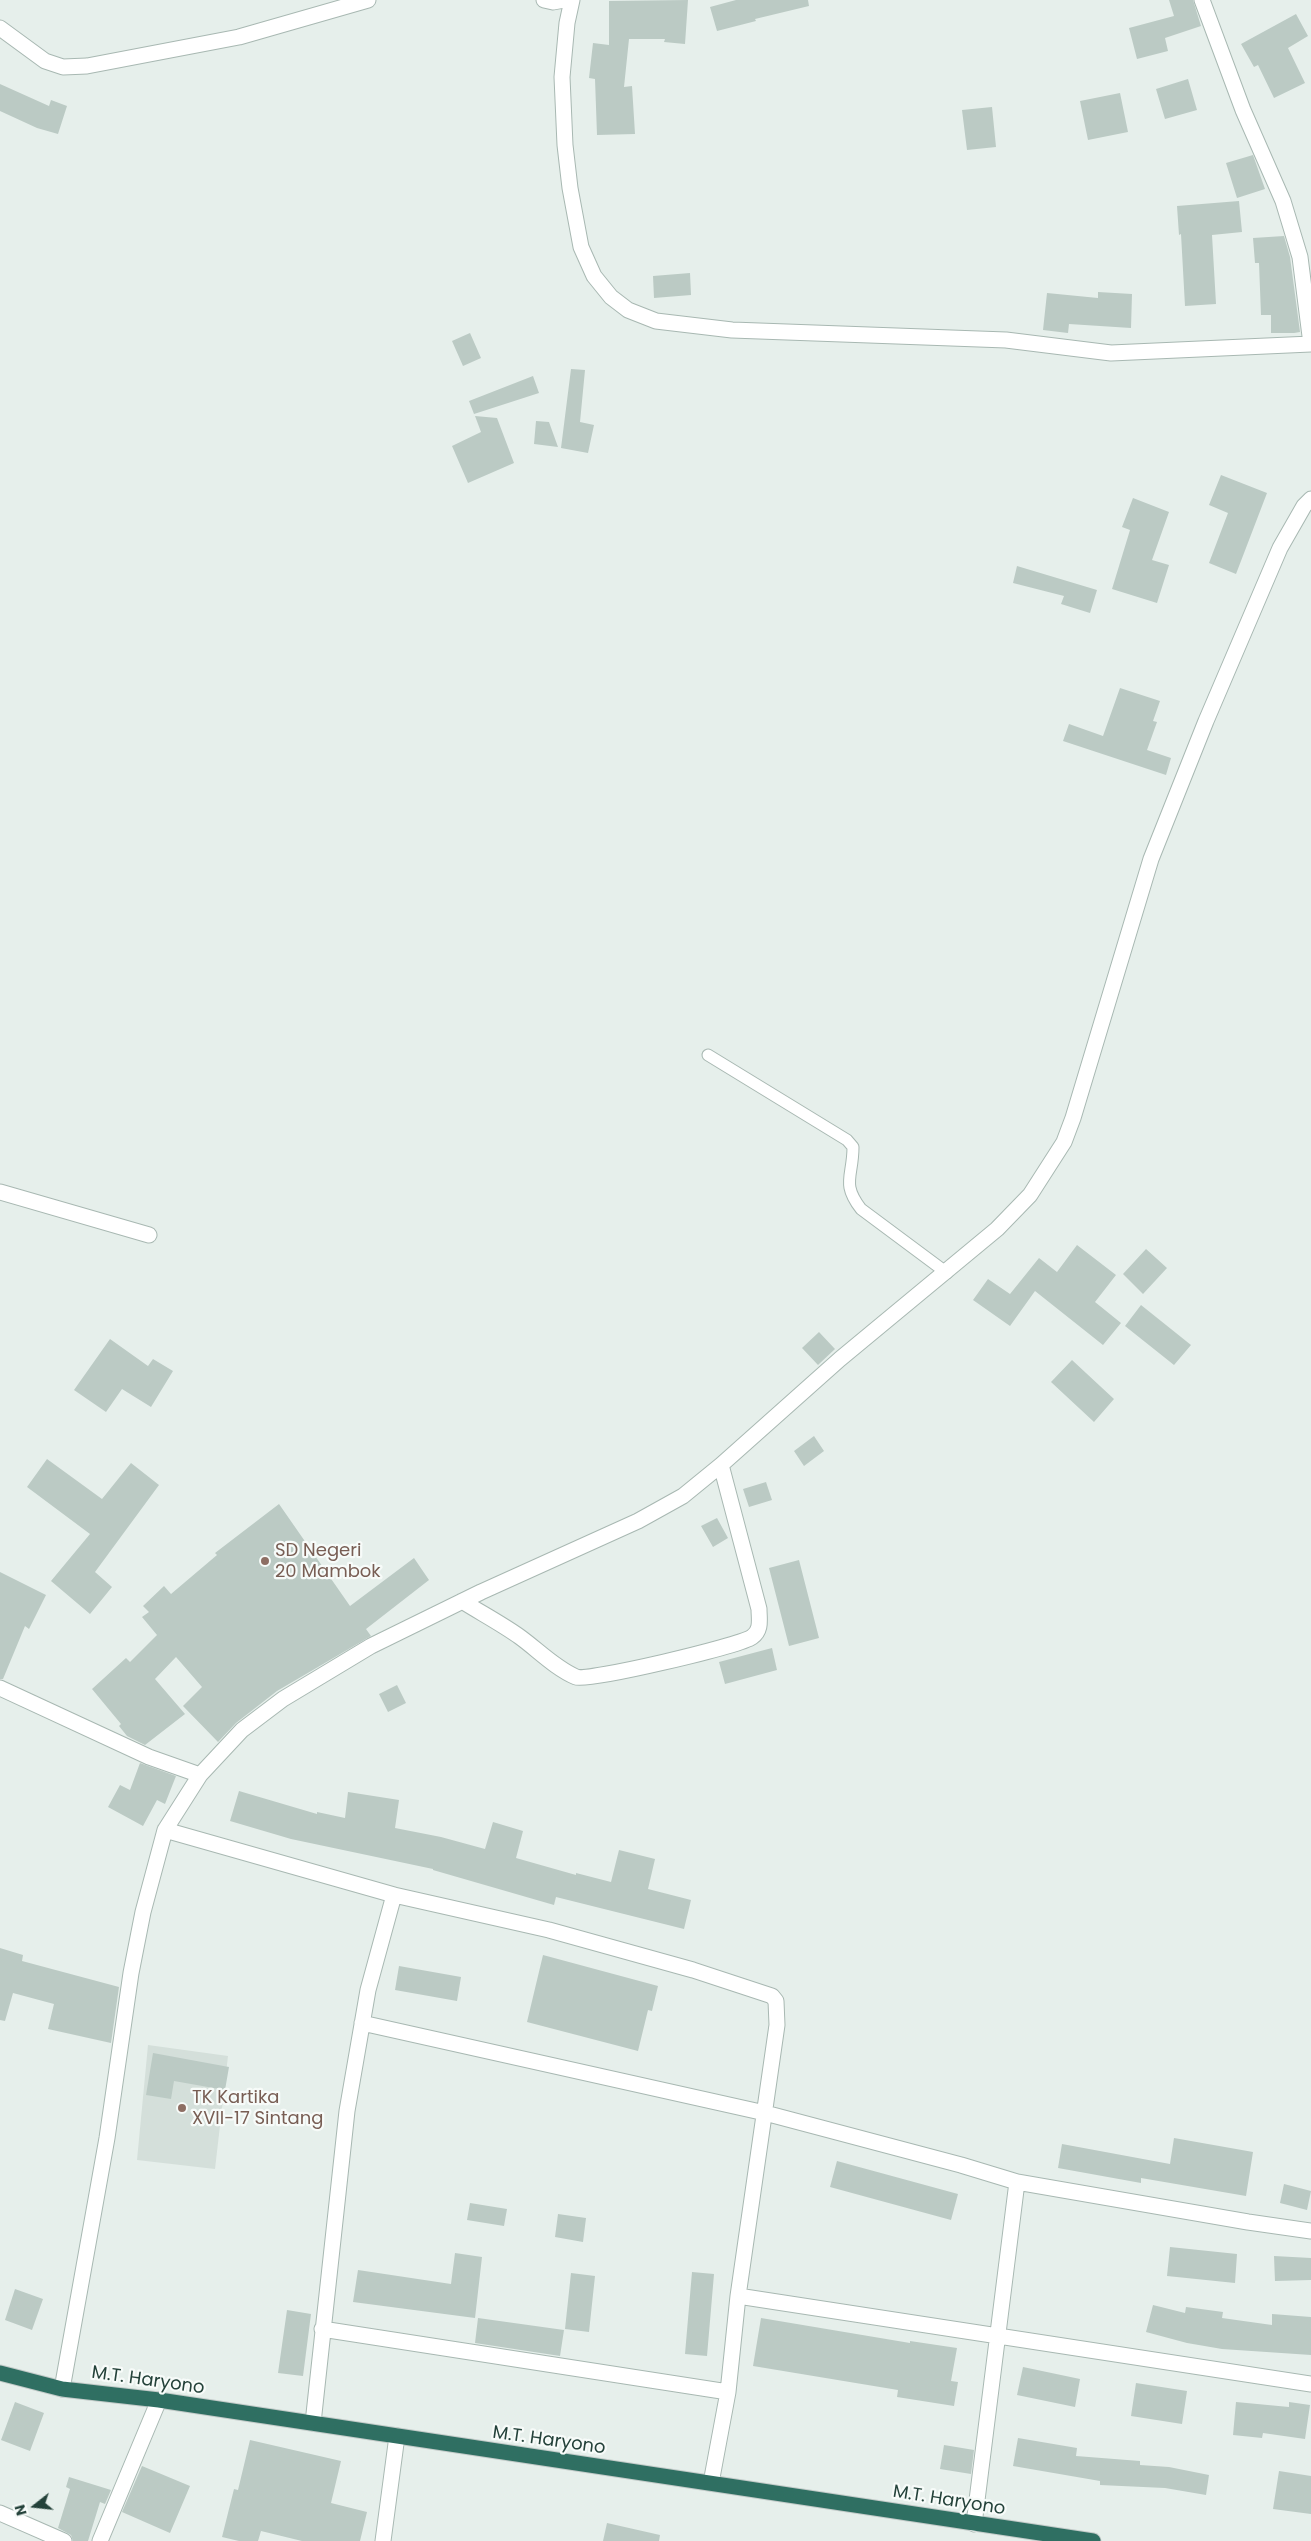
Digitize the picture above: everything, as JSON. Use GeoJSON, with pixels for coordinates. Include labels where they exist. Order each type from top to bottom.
{"type":"FeatureCollection","features":[{"type":"Feature","properties":{"kind":"highway","name":"M.T. Haryono"},"geometry":{"type":"LineString","coordinates":[[0,2373],[62,2389],[159,2400],[1094,2541]]}},
{"type":"Feature","properties":{"kind":"street"},"geometry":{"type":"LineString","coordinates":[[0,28],[46,60],[64,67],[87,66],[239,37],[368,0]]}},
{"type":"Feature","properties":{"kind":"street"},"geometry":{"type":"LineString","coordinates":[[544,0],[564,0]]}},
{"type":"Feature","properties":{"kind":"street"},"geometry":{"type":"LineString","coordinates":[[572,0],[567,23],[562,77],[565,145],[571,196],[581,247],[594,276],[611,297],[628,310],[656,321],[732,330],[1006,340],[1111,353],[1311,344],[1300,257],[1283,201],[1243,110],[1202,0]]}},
{"type":"Feature","properties":{"kind":"street"},"geometry":{"type":"LineString","coordinates":[[62,2389],[107,2138],[143,1912],[164,1830],[200,1775],[242,1730],[283,1699],[371,1646],[462,1601],[671,1504],[721,1465],[840,1359],[997,1229],[1030,1195],[1064,1142],[1074,1118],[1151,858],[1206,720],[1280,548],[1304,506],[1311,499]]}},
{"type":"Feature","properties":{"kind":"street"},"geometry":{"type":"LineString","coordinates":[[0,1192],[149,1235]]}},
{"type":"Feature","properties":{"kind":"street"},"geometry":{"type":"LineString","coordinates":[[462,1601],[518,1636],[562,1669],[583,1679],[711,1650],[751,1638],[757,1633],[760,1624],[759,1609],[721,1465]]}},
{"type":"Feature","properties":{"kind":"street"},"geometry":{"type":"LineString","coordinates":[[0,1688],[149,1757],[200,1775]]}},
{"type":"Feature","properties":{"kind":"street"},"geometry":{"type":"LineString","coordinates":[[164,1830],[394,1895],[558,1932],[684,1968],[772,1996],[776,2001],[778,2009],[777,2025],[738,2296],[728,2392],[711,2483]]}},
{"type":"Feature","properties":{"kind":"street"},"geometry":{"type":"LineString","coordinates":[[313,2423],[347,2112],[368,1990],[394,1895]]}},
{"type":"Feature","properties":{"kind":"street"},"geometry":{"type":"LineString","coordinates":[[362,2023],[765,2113],[961,2164],[1017,2182],[1311,2231]]}},
{"type":"Feature","properties":{"kind":"street"},"geometry":{"type":"LineString","coordinates":[[974,2524],[999,2338],[1017,2182]]}},
{"type":"Feature","properties":{"kind":"street"},"geometry":{"type":"LineString","coordinates":[[738,2296],[999,2338],[1311,2384]]}},
{"type":"Feature","properties":{"kind":"street"},"geometry":{"type":"LineString","coordinates":[[322,2329],[728,2392]]}},
{"type":"Feature","properties":{"kind":"street"},"geometry":{"type":"LineString","coordinates":[[100,2541],[159,2400]]}},
{"type":"Feature","properties":{"kind":"street"},"geometry":{"type":"LineString","coordinates":[[383,2541],[397,2436]]}},
{"type":"Feature","properties":{"kind":"street"},"geometry":{"type":"LineString","coordinates":[[0,2514],[64,2541]]}},
{"type":"Feature","properties":{"kind":"lane"},"geometry":{"type":"LineString","coordinates":[[708,1055],[847,1140],[854,1147],[848,1184],[850,1196],[860,1209],[947,1272]]}},
{"type":"Feature","properties":{"kind":"shaded area","name":"TK Kartika XVII-17 Sintang"},"geometry":{"type":"Polygon","coordinates":[[[148,2045],[228,2056],[215,2169],[137,2160],[148,2045]]]}},
{"type":"Feature","properties":{"kind":"building"},"geometry":{"type":"Polygon","coordinates":[[[688,0],[685,44],[664,42],[665,39],[629,39],[624,87],[632,86],[635,134],[597,135],[595,79],[589,78],[593,43],[609,45],[609,1],[688,0]]]}},
{"type":"Feature","properties":{"kind":"building"},"geometry":{"type":"Polygon","coordinates":[[[736,0],[808,0],[809,6],[755,19],[756,21],[717,31],[710,7],[736,0]]]}},
{"type":"Feature","properties":{"kind":"building"},"geometry":{"type":"Polygon","coordinates":[[[1169,0],[1193,0],[1201,26],[1165,38],[1168,51],[1137,59],[1129,28],[1174,16],[1169,0]]]}},
{"type":"Feature","properties":{"kind":"building"},"geometry":{"type":"Polygon","coordinates":[[[1296,14],[1308,36],[1288,48],[1305,83],[1274,98],[1258,65],[1254,67],[1241,44],[1296,14]]]}},
{"type":"Feature","properties":{"kind":"building"},"geometry":{"type":"Polygon","coordinates":[[[1188,79],[1197,110],[1165,119],[1156,89],[1188,79]]]}},
{"type":"Feature","properties":{"kind":"building"},"geometry":{"type":"Polygon","coordinates":[[[0,84],[49,106],[51,100],[67,106],[58,134],[37,128],[0,111],[0,84]]]}},
{"type":"Feature","properties":{"kind":"building"},"geometry":{"type":"Polygon","coordinates":[[[1120,93],[1128,132],[1088,140],[1080,101],[1120,93]]]}},
{"type":"Feature","properties":{"kind":"building"},"geometry":{"type":"Polygon","coordinates":[[[992,107],[996,147],[967,150],[962,110],[992,107]]]}},
{"type":"Feature","properties":{"kind":"building"},"geometry":{"type":"Polygon","coordinates":[[[1253,155],[1265,189],[1237,198],[1226,163],[1253,155]]]}},
{"type":"Feature","properties":{"kind":"building"},"geometry":{"type":"Polygon","coordinates":[[[1239,201],[1242,232],[1212,235],[1216,304],[1185,306],[1181,234],[1179,235],[1177,206],[1239,201]]]}},
{"type":"Feature","properties":{"kind":"building"},"geometry":{"type":"Polygon","coordinates":[[[1284,236],[1290,257],[1300,332],[1271,333],[1271,315],[1261,315],[1259,263],[1255,263],[1253,238],[1284,236]]]}},
{"type":"Feature","properties":{"kind":"building"},"geometry":{"type":"Polygon","coordinates":[[[690,273],[691,295],[654,298],[653,276],[690,273]]]}},
{"type":"Feature","properties":{"kind":"building"},"geometry":{"type":"Polygon","coordinates":[[[1098,292],[1132,294],[1131,328],[1069,324],[1068,333],[1043,330],[1047,293],[1098,298],[1098,292]]]}},
{"type":"Feature","properties":{"kind":"building"},"geometry":{"type":"Polygon","coordinates":[[[470,333],[481,358],[463,366],[452,341],[470,333]]]}},
{"type":"Feature","properties":{"kind":"building"},"geometry":{"type":"Polygon","coordinates":[[[571,369],[585,370],[580,422],[594,425],[588,453],[561,448],[571,369]]]}},
{"type":"Feature","properties":{"kind":"building"},"geometry":{"type":"Polygon","coordinates":[[[533,376],[539,393],[474,414],[469,401],[533,376]]]}},
{"type":"Feature","properties":{"kind":"building"},"geometry":{"type":"Polygon","coordinates":[[[475,416],[497,418],[514,463],[468,483],[452,446],[481,432],[475,416]]]}},
{"type":"Feature","properties":{"kind":"building"},"geometry":{"type":"Polygon","coordinates":[[[536,421],[549,422],[558,447],[534,444],[536,421]]]}},
{"type":"Feature","properties":{"kind":"building"},"geometry":{"type":"Polygon","coordinates":[[[1221,475],[1267,493],[1236,574],[1209,563],[1228,513],[1209,505],[1221,475]]]}},
{"type":"Feature","properties":{"kind":"building"},"geometry":{"type":"Polygon","coordinates":[[[1133,498],[1169,512],[1152,560],[1169,565],[1157,603],[1112,589],[1130,530],[1122,527],[1133,498]]]}},
{"type":"Feature","properties":{"kind":"building"},"geometry":{"type":"Polygon","coordinates":[[[1017,566],[1097,590],[1090,613],[1061,604],[1064,596],[1013,583],[1017,566]]]}},
{"type":"Feature","properties":{"kind":"building"},"geometry":{"type":"Polygon","coordinates":[[[1120,688],[1160,701],[1153,721],[1157,722],[1147,750],[1171,758],[1166,775],[1063,741],[1069,724],[1103,736],[1120,688]]]}},
{"type":"Feature","properties":{"kind":"building"},"geometry":{"type":"Polygon","coordinates":[[[1077,1245],[1116,1275],[1095,1302],[1121,1323],[1103,1345],[1035,1291],[1010,1326],[973,1300],[988,1279],[1010,1294],[1039,1258],[1057,1272],[1077,1245]]]}},
{"type":"Feature","properties":{"kind":"building"},"geometry":{"type":"Polygon","coordinates":[[[1146,1249],[1167,1268],[1143,1294],[1123,1274],[1146,1249]]]}},
{"type":"Feature","properties":{"kind":"building"},"geometry":{"type":"Polygon","coordinates":[[[1141,1305],[1191,1345],[1174,1365],[1125,1326],[1141,1305]]]}},
{"type":"Feature","properties":{"kind":"building"},"geometry":{"type":"Polygon","coordinates":[[[819,1332],[835,1349],[818,1365],[802,1348],[819,1332]]]}},
{"type":"Feature","properties":{"kind":"building"},"geometry":{"type":"Polygon","coordinates":[[[110,1339],[148,1366],[153,1359],[173,1371],[151,1407],[122,1389],[106,1412],[74,1390],[110,1339]]]}},
{"type":"Feature","properties":{"kind":"building"},"geometry":{"type":"Polygon","coordinates":[[[1072,1360],[1114,1399],[1094,1422],[1051,1382],[1072,1360]]]}},
{"type":"Feature","properties":{"kind":"building"},"geometry":{"type":"Polygon","coordinates":[[[814,1436],[824,1451],[804,1466],[794,1451],[814,1436]]]}},
{"type":"Feature","properties":{"kind":"building"},"geometry":{"type":"Polygon","coordinates":[[[47,1459],[102,1499],[131,1463],[159,1485],[95,1572],[112,1587],[90,1614],[51,1581],[90,1534],[27,1487],[47,1459]]]}},
{"type":"Feature","properties":{"kind":"building"},"geometry":{"type":"Polygon","coordinates":[[[766,1482],[772,1500],[749,1507],[743,1489],[766,1482]]]}},
{"type":"Feature","properties":{"kind":"building","name":"SD Negeri 20 Mambok"},"geometry":{"type":"Polygon","coordinates":[[[279,1504],[350,1606],[414,1558],[429,1580],[366,1629],[371,1636],[277,1691],[236,1723],[218,1742],[183,1706],[202,1687],[176,1657],[155,1679],[185,1714],[145,1745],[127,1736],[119,1726],[121,1724],[92,1689],[126,1658],[130,1662],[157,1635],[142,1617],[149,1612],[143,1606],[164,1586],[171,1594],[217,1555],[215,1553],[279,1504]]]}},
{"type":"Feature","properties":{"kind":"building"},"geometry":{"type":"Polygon","coordinates":[[[717,1518],[728,1538],[713,1547],[701,1526],[717,1518]]]}},
{"type":"Feature","properties":{"kind":"building"},"geometry":{"type":"Polygon","coordinates":[[[799,1560],[819,1638],[789,1646],[769,1568],[799,1560]]]}},
{"type":"Feature","properties":{"kind":"building"},"geometry":{"type":"Polygon","coordinates":[[[0,1572],[46,1595],[29,1629],[25,1626],[3,1679],[0,1679],[0,1572]]]}},
{"type":"Feature","properties":{"kind":"building"},"geometry":{"type":"Polygon","coordinates":[[[772,1648],[777,1670],[725,1684],[719,1662],[772,1648]]]}},
{"type":"Feature","properties":{"kind":"building"},"geometry":{"type":"Polygon","coordinates":[[[397,1685],[406,1703],[388,1712],[379,1694],[397,1685]]]}},
{"type":"Feature","properties":{"kind":"building"},"geometry":{"type":"Polygon","coordinates":[[[140,1763],[176,1776],[165,1804],[157,1800],[143,1826],[108,1807],[120,1785],[130,1790],[140,1763]]]}},
{"type":"Feature","properties":{"kind":"building"},"geometry":{"type":"Polygon","coordinates":[[[239,1791],[317,1814],[317,1812],[345,1818],[348,1792],[399,1800],[395,1828],[441,1837],[485,1849],[493,1822],[523,1831],[516,1858],[576,1875],[576,1873],[611,1882],[619,1850],[655,1859],[648,1889],[691,1900],[684,1929],[556,1897],[554,1905],[433,1869],[291,1839],[230,1821],[239,1791]]]}},
{"type":"Feature","properties":{"kind":"building"},"geometry":{"type":"Polygon","coordinates":[[[0,1948],[23,1955],[22,1961],[119,1987],[111,2043],[48,2029],[54,2004],[13,1993],[5,2021],[0,2020],[0,1948]]]}},
{"type":"Feature","properties":{"kind":"building"},"geometry":{"type":"Polygon","coordinates":[[[543,1955],[658,1986],[652,2011],[648,2010],[638,2051],[527,2022],[543,1955]]]}},
{"type":"Feature","properties":{"kind":"building"},"geometry":{"type":"Polygon","coordinates":[[[399,1966],[461,1977],[457,2001],[395,1990],[399,1966]]]}},
{"type":"Feature","properties":{"kind":"building"},"geometry":{"type":"Polygon","coordinates":[[[153,2053],[229,2067],[225,2090],[174,2081],[171,2099],[146,2095],[153,2053]]]}},
{"type":"Feature","properties":{"kind":"building"},"geometry":{"type":"Polygon","coordinates":[[[1174,2138],[1253,2152],[1246,2196],[1141,2178],[1141,2183],[1058,2168],[1062,2144],[1170,2164],[1174,2138]]]}},
{"type":"Feature","properties":{"kind":"building"},"geometry":{"type":"Polygon","coordinates":[[[837,2161],[958,2194],[951,2220],[830,2187],[837,2161]]]}},
{"type":"Feature","properties":{"kind":"building"},"geometry":{"type":"Polygon","coordinates":[[[1284,2184],[1311,2191],[1307,2210],[1280,2203],[1284,2184]]]}},
{"type":"Feature","properties":{"kind":"building"},"geometry":{"type":"Polygon","coordinates":[[[470,2203],[507,2209],[504,2226],[467,2220],[470,2203]]]}},
{"type":"Feature","properties":{"kind":"building"},"geometry":{"type":"Polygon","coordinates":[[[558,2214],[586,2218],[583,2242],[555,2237],[558,2214]]]}},
{"type":"Feature","properties":{"kind":"building"},"geometry":{"type":"Polygon","coordinates":[[[1170,2247],[1237,2254],[1235,2283],[1167,2276],[1170,2247]]]}},
{"type":"Feature","properties":{"kind":"building"},"geometry":{"type":"Polygon","coordinates":[[[455,2253],[482,2257],[475,2318],[353,2302],[358,2270],[451,2284],[455,2253]]]}},
{"type":"Feature","properties":{"kind":"building"},"geometry":{"type":"Polygon","coordinates":[[[1274,2256],[1311,2258],[1311,2280],[1275,2281],[1274,2256]]]}},
{"type":"Feature","properties":{"kind":"building"},"geometry":{"type":"Polygon","coordinates":[[[692,2272],[714,2274],[707,2356],[685,2354],[692,2272]]]}},
{"type":"Feature","properties":{"kind":"building"},"geometry":{"type":"Polygon","coordinates":[[[571,2273],[595,2276],[589,2332],[565,2329],[571,2273]]]}},
{"type":"Feature","properties":{"kind":"building"},"geometry":{"type":"Polygon","coordinates":[[[15,2289],[43,2299],[32,2330],[5,2320],[15,2289]]]}},
{"type":"Feature","properties":{"kind":"building"},"geometry":{"type":"Polygon","coordinates":[[[1153,2305],[1185,2313],[1186,2307],[1223,2312],[1222,2318],[1272,2325],[1272,2314],[1311,2317],[1311,2355],[1222,2349],[1187,2343],[1146,2332],[1153,2305]]]}},
{"type":"Feature","properties":{"kind":"building"},"geometry":{"type":"Polygon","coordinates":[[[287,2310],[311,2314],[303,2376],[278,2373],[287,2310]]]}},
{"type":"Feature","properties":{"kind":"building"},"geometry":{"type":"Polygon","coordinates":[[[478,2318],[564,2330],[560,2356],[475,2343],[478,2318]]]}},
{"type":"Feature","properties":{"kind":"building"},"geometry":{"type":"Polygon","coordinates":[[[761,2318],[910,2343],[910,2341],[957,2348],[951,2381],[958,2382],[954,2406],[897,2397],[898,2390],[753,2366],[761,2318]]]}},
{"type":"Feature","properties":{"kind":"building"},"geometry":{"type":"Polygon","coordinates":[[[1023,2367],[1080,2379],[1075,2407],[1017,2395],[1023,2367]]]}},
{"type":"Feature","properties":{"kind":"building"},"geometry":{"type":"Polygon","coordinates":[[[1136,2383],[1187,2391],[1182,2424],[1131,2416],[1136,2383]]]}},
{"type":"Feature","properties":{"kind":"building"},"geometry":{"type":"Polygon","coordinates":[[[15,2402],[44,2413],[30,2451],[1,2440],[15,2402]]]}},
{"type":"Feature","properties":{"kind":"building"},"geometry":{"type":"Polygon","coordinates":[[[1236,2402],[1289,2407],[1289,2402],[1310,2405],[1305,2439],[1263,2433],[1262,2438],[1233,2435],[1236,2402]]]}},
{"type":"Feature","properties":{"kind":"building"},"geometry":{"type":"Polygon","coordinates":[[[1018,2438],[1077,2448],[1076,2456],[1140,2461],[1140,2465],[1169,2467],[1209,2475],[1206,2495],[1165,2488],[1100,2485],[1100,2481],[1013,2466],[1018,2438]]]}},
{"type":"Feature","properties":{"kind":"building"},"geometry":{"type":"Polygon","coordinates":[[[250,2440],[341,2461],[331,2503],[367,2512],[360,2541],[302,2541],[261,2531],[258,2541],[239,2541],[222,2537],[234,2489],[238,2490],[250,2440]]]}},
{"type":"Feature","properties":{"kind":"building"},"geometry":{"type":"Polygon","coordinates":[[[944,2445],[974,2450],[971,2474],[940,2469],[944,2445]]]}},
{"type":"Feature","properties":{"kind":"building"},"geometry":{"type":"Polygon","coordinates":[[[142,2466],[190,2486],[170,2533],[122,2512],[142,2466]]]}},
{"type":"Feature","properties":{"kind":"building"},"geometry":{"type":"Polygon","coordinates":[[[1279,2471],[1311,2476],[1311,2514],[1273,2509],[1279,2471]]]}},
{"type":"Feature","properties":{"kind":"building"},"geometry":{"type":"Polygon","coordinates":[[[69,2477],[111,2490],[105,2504],[100,2502],[88,2541],[73,2541],[71,2535],[58,2528],[70,2489],[66,2487],[69,2477]]]}},
{"type":"Feature","properties":{"kind":"building"},"geometry":{"type":"Polygon","coordinates":[[[607,2523],[660,2535],[659,2541],[603,2541],[607,2523]]]}},
{"type":"Feature","properties":{"kind":"place","name":"SD Negeri 20 Mambok"},"geometry":{"type":"Point","coordinates":[265,1561]}},
{"type":"Feature","properties":{"kind":"place","name":"TK Kartika XVII-17 Sintang"},"geometry":{"type":"Point","coordinates":[182,2108]}}]}
